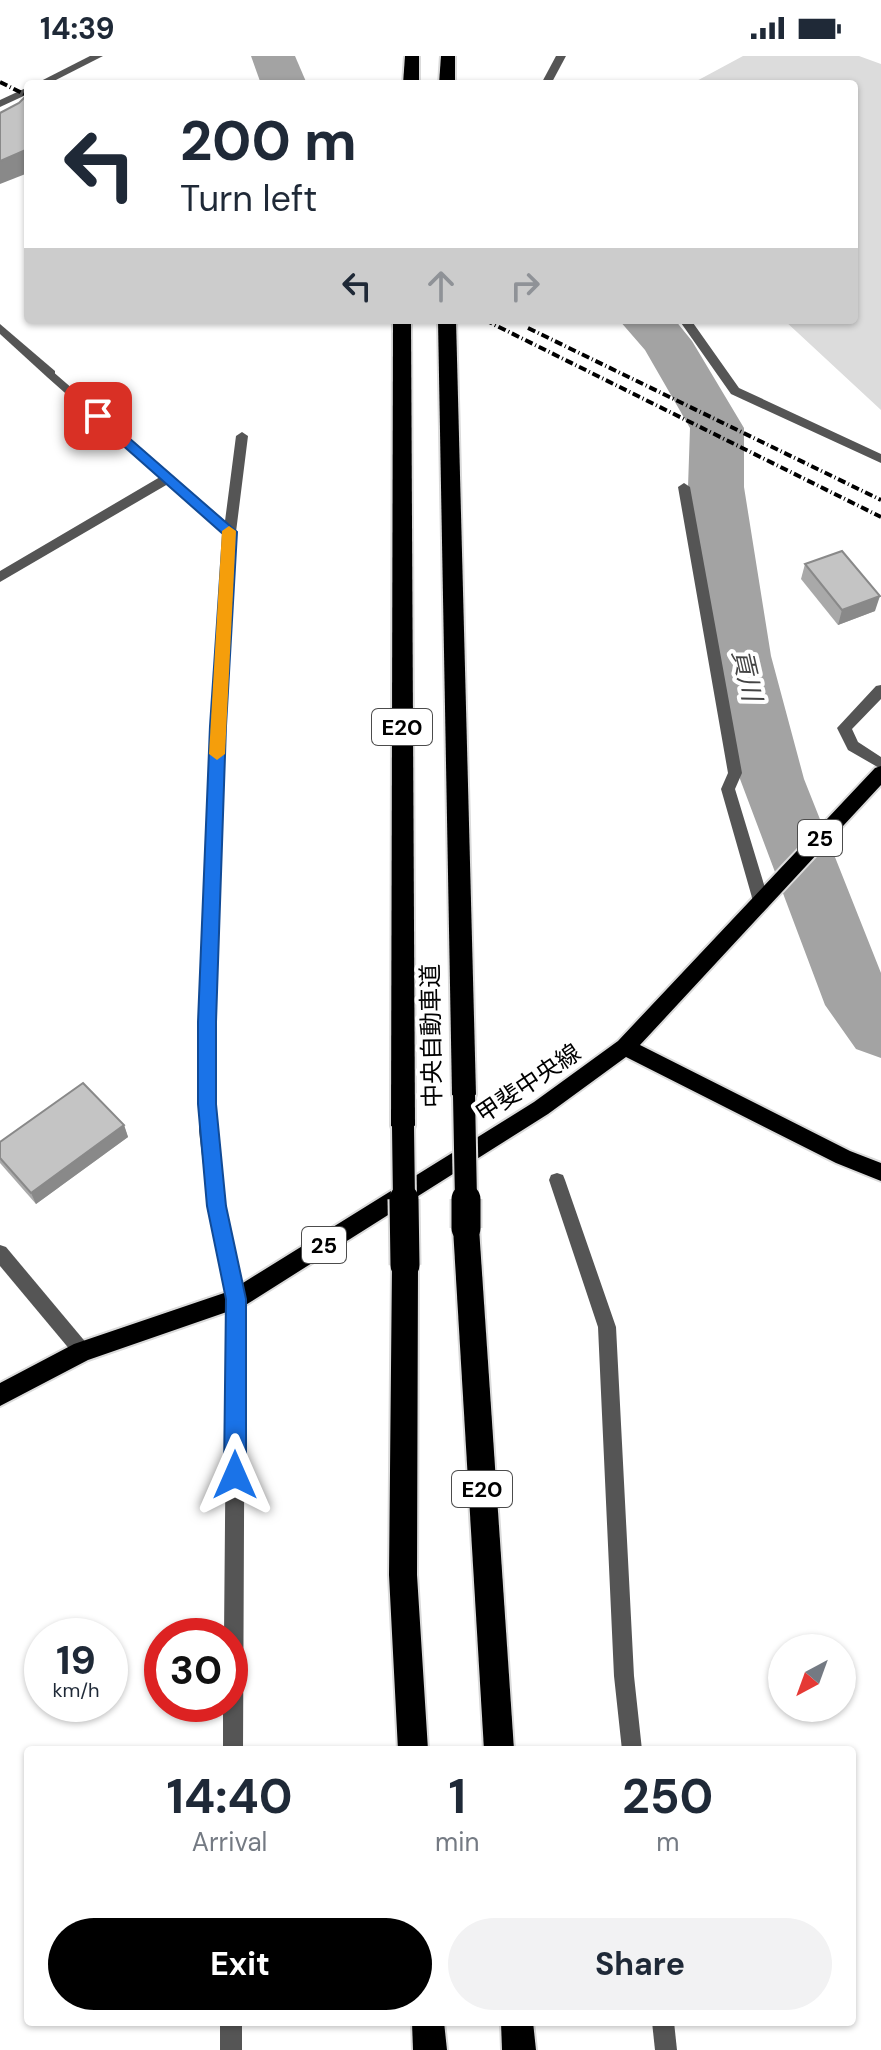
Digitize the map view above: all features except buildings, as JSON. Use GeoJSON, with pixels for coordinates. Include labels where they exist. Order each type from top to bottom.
{"type":"FeatureCollection","features":[{"type":"Feature","properties":{"kind":"highway"},"geometry":{"type":"LineString","coordinates":[[411,80],[412,56]]}},
{"type":"Feature","properties":{"kind":"highway"},"geometry":{"type":"LineString","coordinates":[[447,80],[448,56]]}},
{"type":"Feature","properties":{"kind":"highway","name":"中央自動車道"},"geometry":{"type":"LineString","coordinates":[[401,324],[405,1265],[403,1575],[413,1746]]}},
{"type":"Feature","properties":{"kind":"highway","name":"中央自動車道"},"geometry":{"type":"LineString","coordinates":[[447,324],[466,1228],[499,1746]]}},
{"type":"Feature","properties":{"kind":"highway"},"geometry":{"type":"LineString","coordinates":[[428,2026],[430,2050]]}},
{"type":"Feature","properties":{"kind":"highway"},"geometry":{"type":"LineString","coordinates":[[517,2026],[519,2050]]}},
{"type":"Feature","properties":{"kind":"main road","name":"甲斐中央線"},"geometry":{"type":"LineString","coordinates":[[0,1395],[82,1351],[236,1299],[541,1108],[625,1047],[880,771]]}},
{"type":"Feature","properties":{"kind":"main road"},"geometry":{"type":"LineString","coordinates":[[625,1047],[843,1157],[881,1172]]}},
{"type":"Feature","properties":{"kind":"street"},"geometry":{"type":"LineString","coordinates":[[48,80],[98,56]]}},
{"type":"Feature","properties":{"kind":"street"},"geometry":{"type":"LineString","coordinates":[[548,80],[558,60],[577,56]]}},
{"type":"Feature","properties":{"kind":"street"},"geometry":{"type":"LineString","coordinates":[[0,104],[24,92]]}},
{"type":"Feature","properties":{"kind":"street"},"geometry":{"type":"LineString","coordinates":[[688,324],[735,391],[881,459]]}},
{"type":"Feature","properties":{"kind":"street"},"geometry":{"type":"LineString","coordinates":[[0,328],[230,532]]}},
{"type":"Feature","properties":{"kind":"street"},"geometry":{"type":"LineString","coordinates":[[233,1746],[236,1299],[216,1206],[207,1116],[207,1022],[219,696],[230,532],[242,436]]}},
{"type":"Feature","properties":{"kind":"street"},"geometry":{"type":"LineString","coordinates":[[0,577],[168,478]]}},
{"type":"Feature","properties":{"kind":"street"},"geometry":{"type":"LineString","coordinates":[[684,487],[735,773],[728,789],[762,900]]}},
{"type":"Feature","properties":{"kind":"street"},"geometry":{"type":"LineString","coordinates":[[880,771],[853,746],[844,728],[881,690]]}},
{"type":"Feature","properties":{"kind":"street"},"geometry":{"type":"LineString","coordinates":[[557,1180],[607,1327],[624,1676],[632,1746]]}},
{"type":"Feature","properties":{"kind":"street"},"geometry":{"type":"LineString","coordinates":[[0,1253],[82,1351]]}},
{"type":"Feature","properties":{"kind":"street"},"geometry":{"type":"LineString","coordinates":[[231,2026],[231,2050]]}},
{"type":"Feature","properties":{"kind":"street"},"geometry":{"type":"LineString","coordinates":[[663,2026],[666,2050]]}},
{"type":"Feature","properties":{"kind":"shaded area"},"geometry":{"type":"Polygon","coordinates":[[[743,56],[859,56],[881,64],[881,410],[788,324],[858,324],[858,80],[698,80],[743,56]]]}},
{"type":"Feature","properties":{"kind":"waterway","name":"貢川"},"geometry":{"type":"LineString","coordinates":[[273,56],[282,80]]}},
{"type":"Feature","properties":{"kind":"waterway","name":"貢川"},"geometry":{"type":"LineString","coordinates":[[649,324],[666,341],[717,428],[716,487],[741,656],[772,779],[850,985],[881,1028]]}},
{"type":"Feature","properties":{"kind":"railway"},"geometry":{"type":"LineString","coordinates":[[0,82],[24,94]]}},
{"type":"Feature","properties":{"kind":"railway"},"geometry":{"type":"LineString","coordinates":[[493,324],[881,517]]}},
{"type":"Feature","properties":{"kind":"railway"},"geometry":{"type":"LineString","coordinates":[[528,328],[881,500]]}},
{"type":"Feature","properties":{"kind":"slow traffic"},"geometry":{"type":"LineString","coordinates":[[217,754],[229,531]]}},
{"type":"Feature","properties":{"kind":"route"},"geometry":{"type":"LineString","coordinates":[[98,416],[230,532],[219,696],[207,1022],[207,1131],[216,1206],[236,1299],[235,1475]]}}]}
